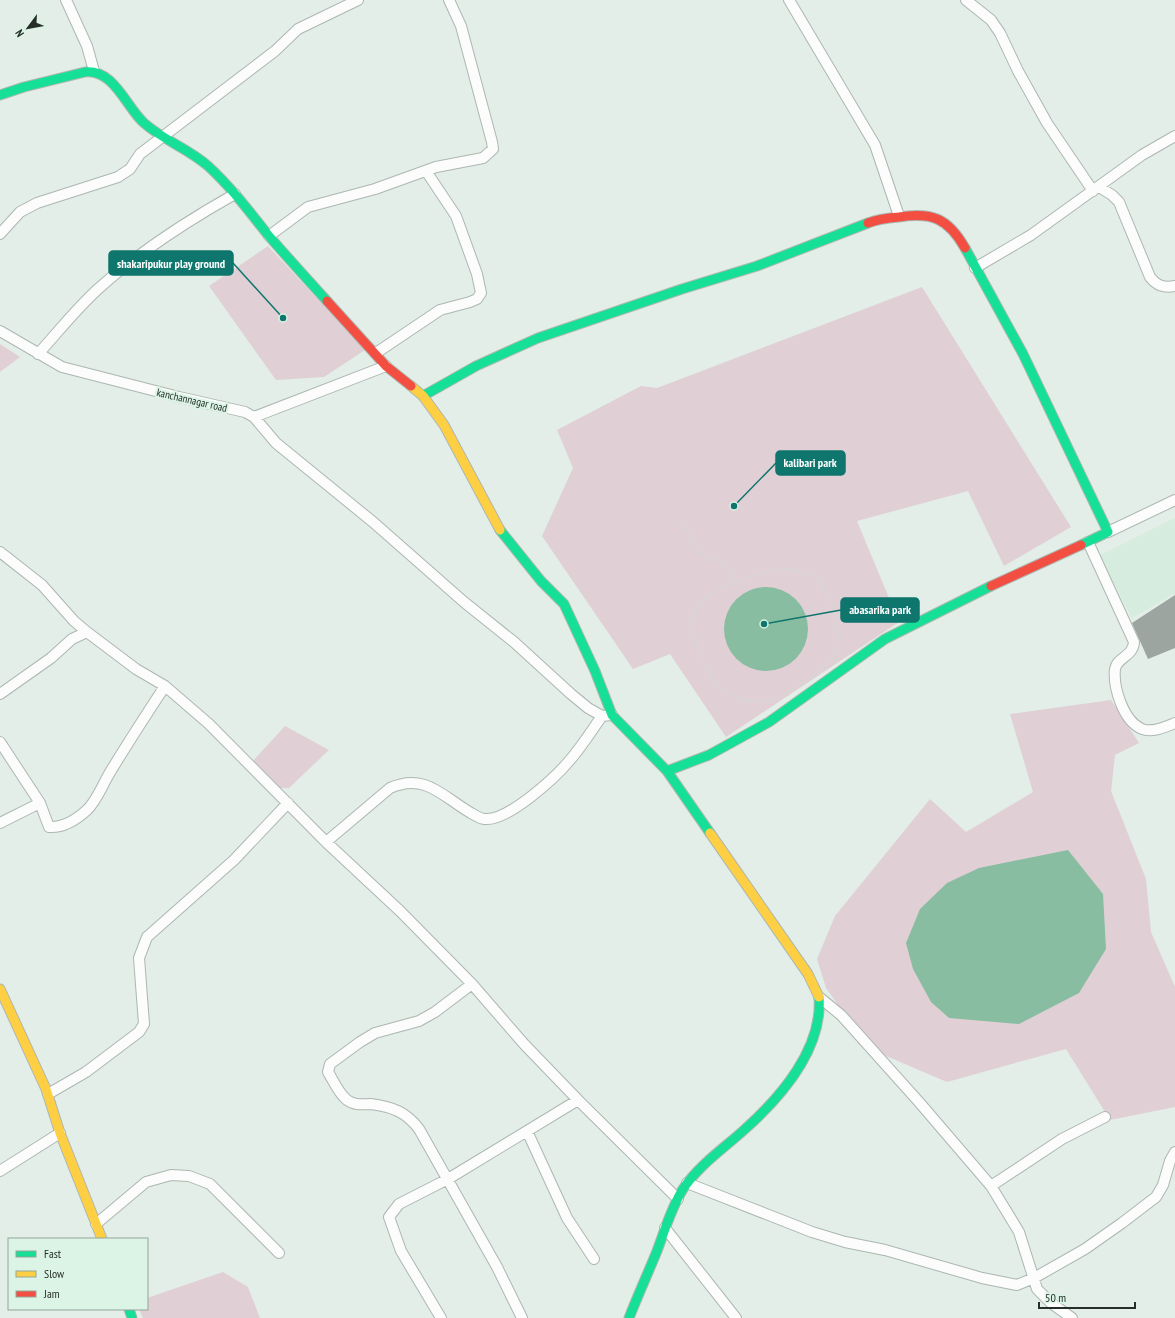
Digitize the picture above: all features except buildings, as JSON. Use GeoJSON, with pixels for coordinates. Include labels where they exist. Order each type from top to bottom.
{"type":"FeatureCollection","features":[{"type":"Feature","properties":{"kind":"street"},"geometry":{"type":"LineString","coordinates":[[66,0],[87,46],[94,71]]}},
{"type":"Feature","properties":{"kind":"street"},"geometry":{"type":"LineString","coordinates":[[0,234],[20,212],[37,204],[118,177],[130,169],[140,154],[275,50],[298,29],[358,0]]}},
{"type":"Feature","properties":{"kind":"street"},"geometry":{"type":"LineString","coordinates":[[269,236],[308,208],[375,189],[426,171],[483,158],[493,149],[461,26],[449,0]]}},
{"type":"Feature","properties":{"kind":"street"},"geometry":{"type":"LineString","coordinates":[[789,0],[875,145],[899,216]]}},
{"type":"Feature","properties":{"kind":"street"},"geometry":{"type":"LineString","coordinates":[[966,0],[991,20],[1000,33],[1018,71],[1047,123],[1096,189],[1119,202],[1150,277],[1155,283],[1162,286],[1175,286]]}},
{"type":"Feature","properties":{"kind":"street"},"geometry":{"type":"LineString","coordinates":[[0,95],[24,87],[94,71],[102,75],[115,86],[144,123],[207,165],[236,194],[269,236],[376,353],[386,366],[424,396],[444,425],[503,535],[541,581],[564,604],[595,671],[607,715]]}},
{"type":"Feature","properties":{"kind":"street"},"geometry":{"type":"LineString","coordinates":[[975,268],[1031,235],[1142,155],[1175,136]]}},
{"type":"Feature","properties":{"kind":"street"},"geometry":{"type":"LineString","coordinates":[[376,353],[440,310],[477,299],[481,292],[477,274],[456,216],[426,171]]}},
{"type":"Feature","properties":{"kind":"street"},"geometry":{"type":"LineString","coordinates":[[38,354],[98,288],[149,247],[183,223],[236,194]]}},
{"type":"Feature","properties":{"kind":"street"},"geometry":{"type":"LineString","coordinates":[[424,396],[476,366],[538,338],[682,289],[757,266],[877,220],[918,214],[934,217],[946,223],[957,234],[1023,354],[1108,532]]}},
{"type":"Feature","properties":{"kind":"street","name":"kanchannagar road"},"geometry":{"type":"LineString","coordinates":[[0,331],[62,367],[180,398],[245,412],[254,417]]}},
{"type":"Feature","properties":{"kind":"street"},"geometry":{"type":"LineString","coordinates":[[386,366],[254,417],[276,443],[373,522],[464,602],[514,642],[588,708],[607,715],[667,771],[798,958],[819,997],[846,1021],[919,1102],[991,1186],[1019,1232],[1040,1293],[1072,1318]]}},
{"type":"Feature","properties":{"kind":"street"},"geometry":{"type":"LineString","coordinates":[[667,771],[709,755],[769,722],[841,669],[885,639],[1012,574],[1088,542],[1175,500]]}},
{"type":"Feature","properties":{"kind":"street"},"geometry":{"type":"LineString","coordinates":[[1088,542],[1134,642],[1130,653],[1117,663],[1115,669],[1118,701],[1134,723],[1142,729],[1157,730],[1175,723]]}},
{"type":"Feature","properties":{"kind":"street"},"geometry":{"type":"LineString","coordinates":[[0,552],[42,585],[74,621],[87,632],[136,669],[165,686],[209,724],[326,842],[400,910],[472,984],[524,1044],[678,1199]]}},
{"type":"Feature","properties":{"kind":"street"},"geometry":{"type":"LineString","coordinates":[[0,694],[51,658],[72,639],[87,632]]}},
{"type":"Feature","properties":{"kind":"street"},"geometry":{"type":"LineString","coordinates":[[0,742],[40,803],[49,827],[57,828],[74,820],[87,809],[99,794],[104,782],[135,730],[165,686]]}},
{"type":"Feature","properties":{"kind":"street"},"geometry":{"type":"LineString","coordinates":[[326,842],[390,788],[398,784],[425,784],[437,789],[454,803],[483,820],[504,816],[526,801],[570,761],[607,715]]}},
{"type":"Feature","properties":{"kind":"street"},"geometry":{"type":"LineString","coordinates":[[48,1094],[86,1072],[139,1032],[144,1024],[139,958],[147,937],[234,860],[288,802]]}},
{"type":"Feature","properties":{"kind":"street"},"geometry":{"type":"LineString","coordinates":[[0,823],[40,803]]}},
{"type":"Feature","properties":{"kind":"street"},"geometry":{"type":"LineString","coordinates":[[472,984],[435,1012],[419,1021],[375,1033],[360,1042],[330,1064],[328,1072],[347,1100],[359,1105],[370,1104],[399,1110],[410,1117],[419,1129],[448,1179],[522,1318]]}},
{"type":"Feature","properties":{"kind":"street"},"geometry":{"type":"LineString","coordinates":[[0,992],[48,1094],[60,1133],[102,1238]]}},
{"type":"Feature","properties":{"kind":"street"},"geometry":{"type":"LineString","coordinates":[[629,1318],[678,1199],[687,1184],[704,1164],[752,1123],[778,1094],[794,1072],[816,1030],[819,997]]}},
{"type":"Feature","properties":{"kind":"street"},"geometry":{"type":"LineString","coordinates":[[441,1318],[401,1251],[389,1217],[399,1204],[448,1179],[578,1100]]}},
{"type":"Feature","properties":{"kind":"street"},"geometry":{"type":"LineString","coordinates":[[991,1186],[1062,1139],[1105,1117]]}},
{"type":"Feature","properties":{"kind":"street"},"geometry":{"type":"LineString","coordinates":[[527,1131],[568,1218],[594,1259]]}},
{"type":"Feature","properties":{"kind":"street"},"geometry":{"type":"LineString","coordinates":[[0,1171],[60,1133]]}},
{"type":"Feature","properties":{"kind":"street"},"geometry":{"type":"LineString","coordinates":[[687,1184],[812,1232],[845,1242],[886,1250],[1008,1284],[1017,1285],[1034,1278],[1085,1249],[1156,1197],[1163,1185],[1170,1161],[1175,1152]]}},
{"type":"Feature","properties":{"kind":"street"},"geometry":{"type":"LineString","coordinates":[[96,1224],[146,1182],[171,1175],[189,1176],[210,1184],[279,1253]]}},
{"type":"Feature","properties":{"kind":"street"},"geometry":{"type":"LineString","coordinates":[[665,1228],[736,1318]]}},
{"type":"Feature","properties":{"kind":"path"},"geometry":{"type":"LineString","coordinates":[[677,523],[688,530],[698,549],[709,560],[720,558],[730,569],[736,582]]}},
{"type":"Feature","properties":{"kind":"path"},"geometry":{"type":"LineString","coordinates":[[775,570],[799,570],[814,577],[821,585],[836,619],[839,634],[835,653],[831,660],[823,668],[802,683],[769,700],[746,700],[728,695],[718,685],[707,670],[690,623],[694,608],[698,603],[736,582],[775,570]]}},
{"type":"Feature","properties":{"kind":"shaded area"},"geometry":{"type":"Polygon","coordinates":[[[268,246],[365,350],[324,377],[276,380],[209,286],[268,246]]]}},
{"type":"Feature","properties":{"kind":"shaded area"},"geometry":{"type":"Polygon","coordinates":[[[922,287],[1071,527],[1004,566],[968,491],[857,521],[899,622],[726,737],[670,654],[633,669],[542,536],[573,468],[557,430],[641,386],[657,388],[922,287]]]}},
{"type":"Feature","properties":{"kind":"shaded area"},"geometry":{"type":"Polygon","coordinates":[[[0,344],[20,357],[0,372],[0,344]]]}},
{"type":"Feature","properties":{"kind":"shaded area"},"geometry":{"type":"Polygon","coordinates":[[[1175,518],[1175,593],[1132,618],[1099,556],[1175,518]]]}},
{"type":"Feature","properties":{"kind":"shaded area"},"geometry":{"type":"Polygon","coordinates":[[[758,587],[774,587],[790,594],[801,605],[808,621],[808,637],[805,645],[796,659],[790,664],[774,671],[758,671],[742,664],[731,653],[724,637],[724,621],[731,605],[742,594],[758,587]]]}},
{"type":"Feature","properties":{"kind":"shaded area"},"geometry":{"type":"Polygon","coordinates":[[[1111,700],[1139,743],[1115,755],[1111,791],[1146,879],[1151,932],[1175,987],[1175,1107],[1110,1120],[1066,1049],[947,1082],[858,1044],[853,1026],[826,988],[817,959],[835,916],[930,799],[966,832],[1033,792],[1010,714],[1111,700]]]}},
{"type":"Feature","properties":{"kind":"shaded area"},"geometry":{"type":"Polygon","coordinates":[[[285,726],[329,750],[289,788],[275,788],[252,762],[285,726]]]}},
{"type":"Feature","properties":{"kind":"shaded area"},"geometry":{"type":"Polygon","coordinates":[[[1068,850],[1103,894],[1106,949],[1079,993],[1019,1024],[949,1018],[931,1002],[913,969],[906,943],[920,909],[947,883],[979,868],[1068,850]]]}},
{"type":"Feature","properties":{"kind":"shaded area"},"geometry":{"type":"Polygon","coordinates":[[[223,1272],[248,1287],[260,1318],[143,1318],[139,1310],[148,1310],[148,1298],[223,1272]]]}},
{"type":"Feature","properties":{"kind":"traffic: fast"},"geometry":{"type":"LineString","coordinates":[[0,95],[24,87],[85,72],[104,76],[119,90],[137,116],[144,123],[151,129],[201,160],[224,182],[268,235],[327,301]]}},
{"type":"Feature","properties":{"kind":"traffic: fast"},"geometry":{"type":"LineString","coordinates":[[423,396],[476,366],[538,338],[682,289],[757,266],[868,223]]}},
{"type":"Feature","properties":{"kind":"traffic: fast"},"geometry":{"type":"LineString","coordinates":[[965,248],[1023,354],[1108,532],[1081,545]]}},
{"type":"Feature","properties":{"kind":"traffic: fast"},"geometry":{"type":"LineString","coordinates":[[500,530],[541,581],[564,604],[595,671],[612,715],[667,771],[710,833]]}},
{"type":"Feature","properties":{"kind":"traffic: fast"},"geometry":{"type":"LineString","coordinates":[[667,771],[709,755],[769,722],[885,639],[991,586]]}},
{"type":"Feature","properties":{"kind":"traffic: fast"},"geometry":{"type":"LineString","coordinates":[[629,1318],[672,1211],[683,1189],[696,1172],[758,1117],[785,1088],[807,1053],[814,1035],[818,1016],[819,997]]}},
{"type":"Feature","properties":{"kind":"traffic: fast"},"geometry":{"type":"LineString","coordinates":[[129,1310],[132,1318]]}},
{"type":"Feature","properties":{"kind":"traffic: slow"},"geometry":{"type":"LineString","coordinates":[[411,386],[423,396],[444,425],[500,530]]}},
{"type":"Feature","properties":{"kind":"traffic: slow"},"geometry":{"type":"LineString","coordinates":[[710,833],[808,974],[819,997]]}},
{"type":"Feature","properties":{"kind":"traffic: slow"},"geometry":{"type":"LineString","coordinates":[[0,989],[46,1089],[60,1133],[102,1238]]}},
{"type":"Feature","properties":{"kind":"traffic: jam"},"geometry":{"type":"LineString","coordinates":[[868,223],[883,219],[911,216],[938,219],[952,230],[965,248]]}},
{"type":"Feature","properties":{"kind":"traffic: jam"},"geometry":{"type":"LineString","coordinates":[[327,301],[386,366],[411,386]]}},
{"type":"Feature","properties":{"kind":"traffic: jam"},"geometry":{"type":"LineString","coordinates":[[991,586],[1081,545]]}},
{"type":"Feature","properties":{"kind":"place","name":"shakaripukur play ground"},"geometry":{"type":"Point","coordinates":[283,318]}},
{"type":"Feature","properties":{"kind":"place","name":"kalibari park"},"geometry":{"type":"Point","coordinates":[734,506]}},
{"type":"Feature","properties":{"kind":"place","name":"abasarika park"},"geometry":{"type":"Point","coordinates":[764,624]}}]}
